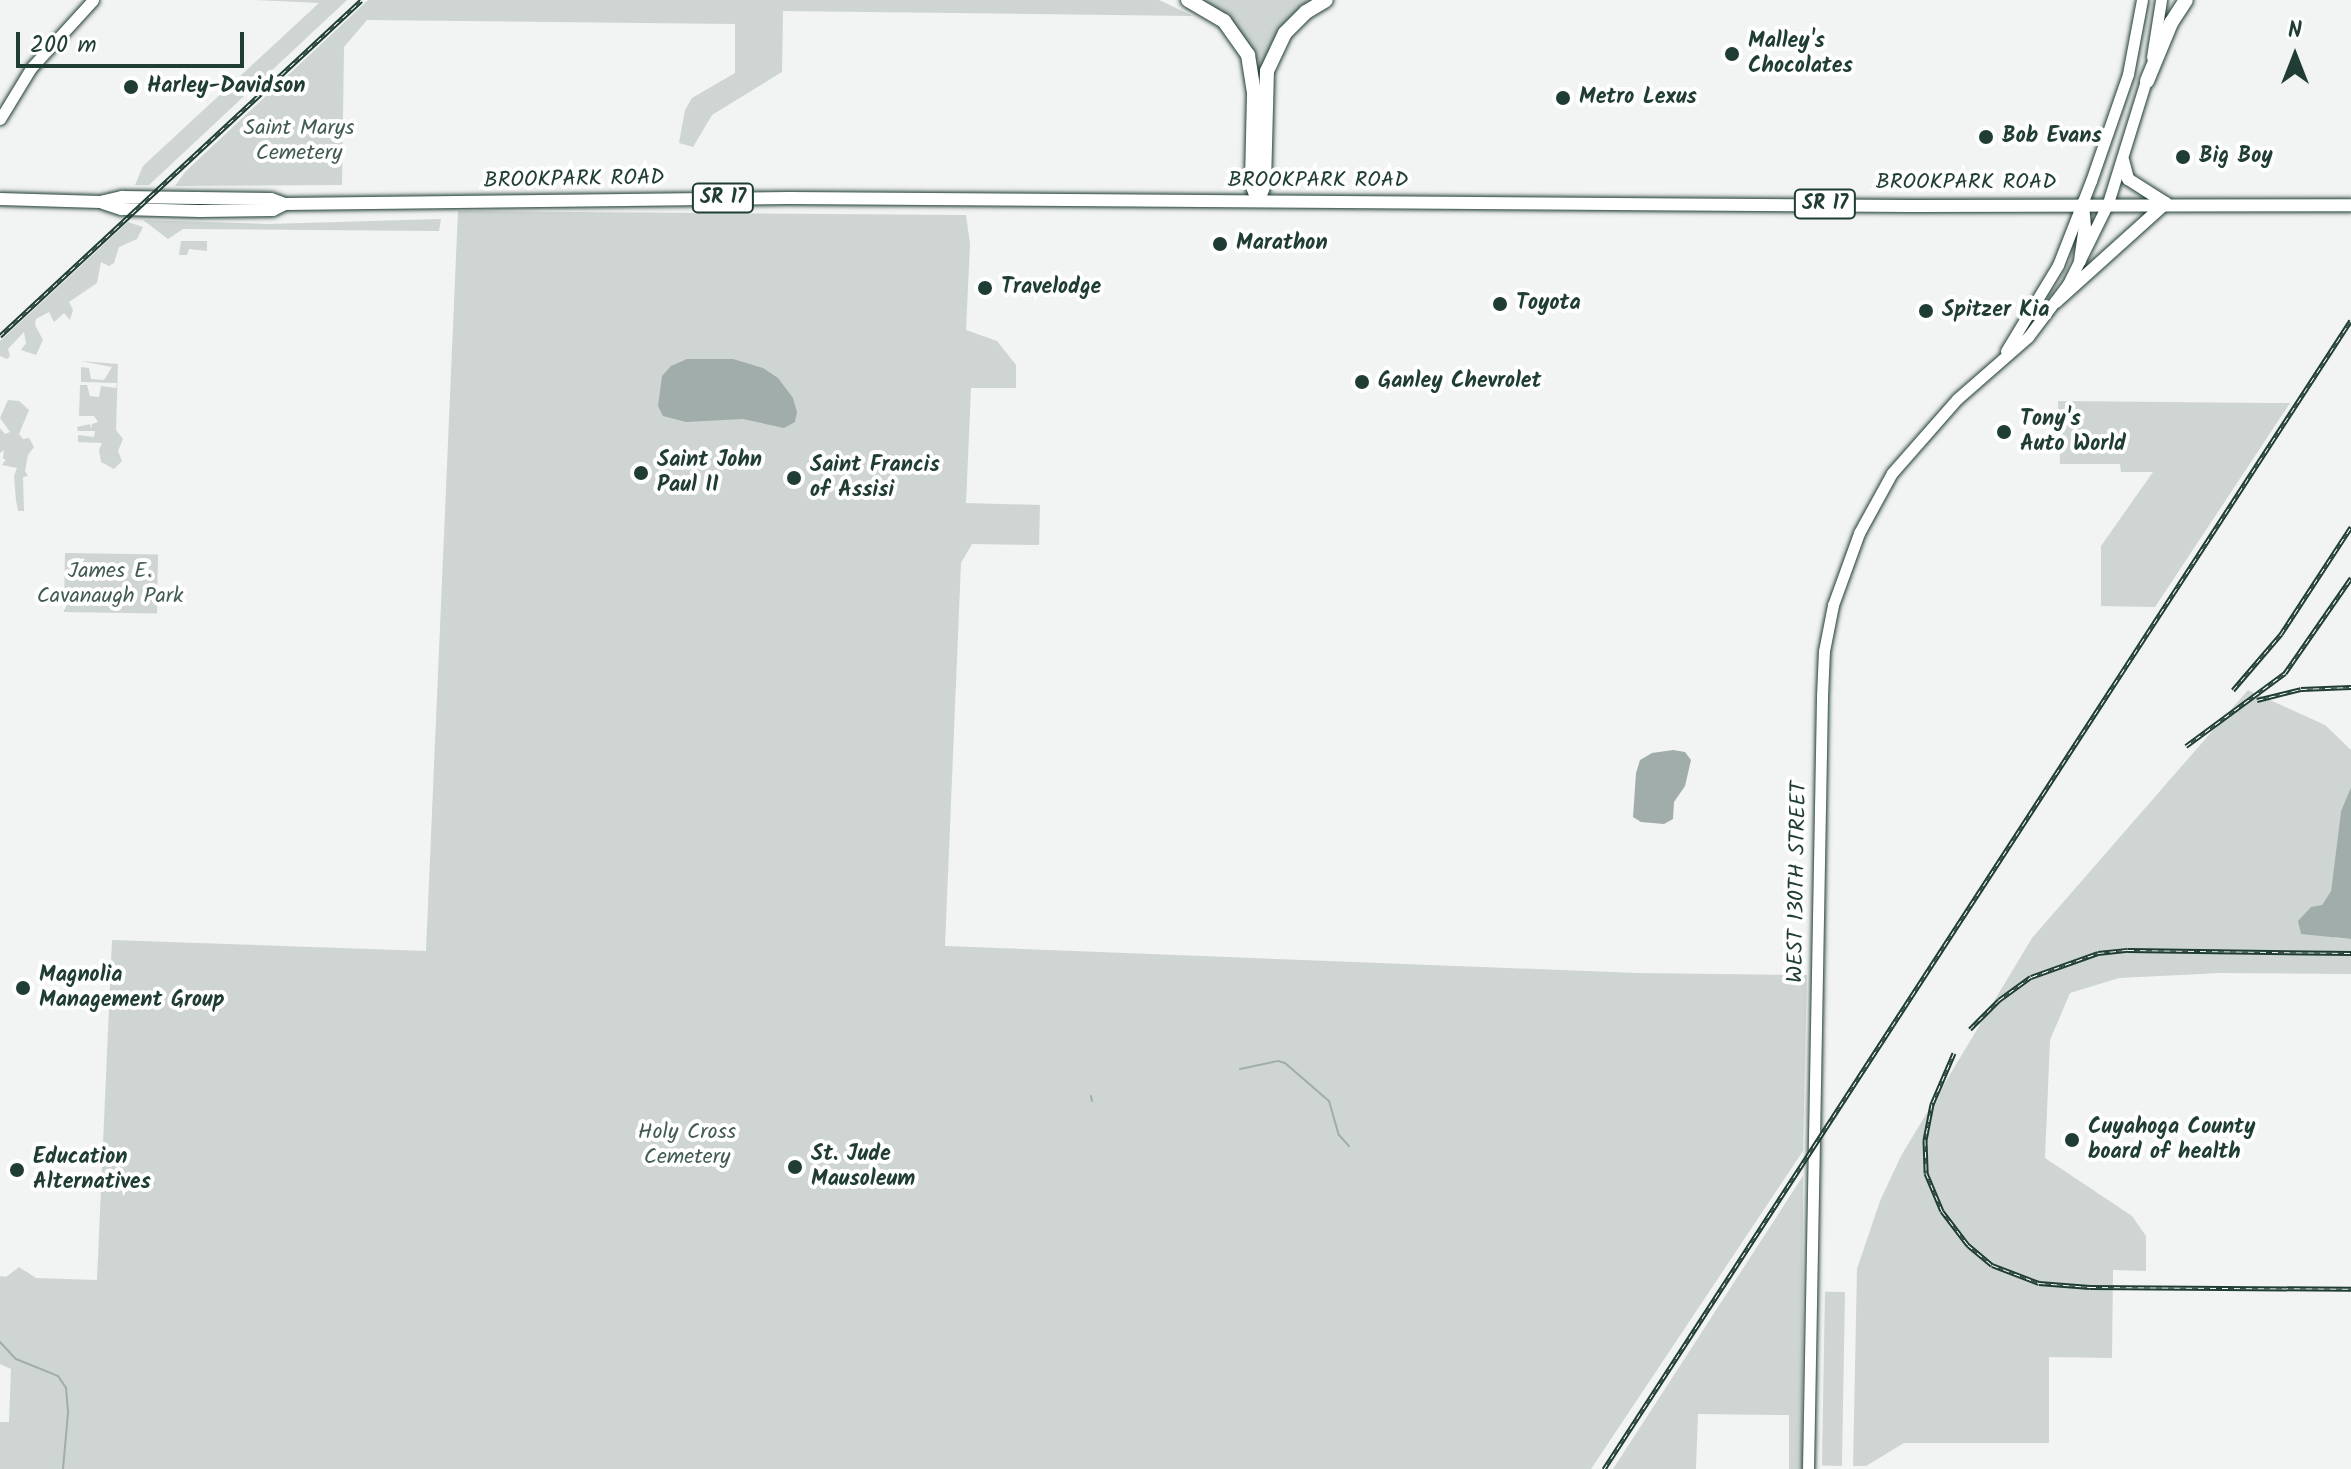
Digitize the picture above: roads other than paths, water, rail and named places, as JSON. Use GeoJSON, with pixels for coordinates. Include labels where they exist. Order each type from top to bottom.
{"type":"FeatureCollection","features":[{"type":"Feature","properties":{"kind":"highway"},"geometry":{"type":"LineString","coordinates":[[1188,0],[1224,21],[1248,55],[1254,94],[1252,184],[1258,200]]}},
{"type":"Feature","properties":{"kind":"highway"},"geometry":{"type":"LineString","coordinates":[[1258,200],[1264,184],[1265,88],[1272,57],[1294,23],[1326,0]]}},
{"type":"Feature","properties":{"kind":"highway"},"geometry":{"type":"LineString","coordinates":[[2147,81],[2171,23],[2186,0]]}},
{"type":"Feature","properties":{"kind":"main road"},"geometry":{"type":"LineString","coordinates":[[0,119],[31,68],[93,0]]}},
{"type":"Feature","properties":{"kind":"main road","name":"WEST 130TH STREET"},"geometry":{"type":"LineString","coordinates":[[2004,354],[2058,265],[2083,203],[2128,74],[2142,0]]}},
{"type":"Feature","properties":{"kind":"main road","name":"WEST 130TH STREET"},"geometry":{"type":"LineString","coordinates":[[1808,1469],[1820,741],[1827,631],[1859,533],[1892,473],[1957,399],[2004,354],[2028,337],[2056,302],[2080,261],[2108,203],[2123,160],[2147,81],[2161,0]]}},
{"type":"Feature","properties":{"kind":"main road"},"geometry":{"type":"LineString","coordinates":[[2128,74],[2147,81]]}},
{"type":"Feature","properties":{"kind":"main road"},"geometry":{"type":"LineString","coordinates":[[2117,110],[2136,118]]}},
{"type":"Feature","properties":{"kind":"main road"},"geometry":{"type":"LineString","coordinates":[[2056,302],[2166,203],[2128,179],[2123,160]]}},
{"type":"Feature","properties":{"kind":"main road","name":"BROOKPARK ROAD"},"geometry":{"type":"LineString","coordinates":[[0,199],[100,202],[122,197],[271,199],[285,204],[734,198],[1911,206],[2083,203],[2351,205]]}},
{"type":"Feature","properties":{"kind":"main road"},"geometry":{"type":"LineString","coordinates":[[2080,261],[2085,227],[2083,203]]}},
{"type":"Feature","properties":{"kind":"main road"},"geometry":{"type":"LineString","coordinates":[[2058,265],[2072,276]]}},
{"type":"Feature","properties":{"kind":"waterway"},"geometry":{"type":"LineString","coordinates":[[1240,1069],[1278,1061],[1285,1063],[1329,1101],[1339,1135],[1349,1146]]}},
{"type":"Feature","properties":{"kind":"waterway"},"geometry":{"type":"LineString","coordinates":[[1091,1096],[1092,1101]]}},
{"type":"Feature","properties":{"kind":"waterway"},"geometry":{"type":"LineString","coordinates":[[0,1342],[16,1359],[58,1376],[66,1388],[68,1413],[63,1469]]}},
{"type":"Feature","properties":{"kind":"railway"},"geometry":{"type":"LineString","coordinates":[[0,336],[361,0]]}},
{"type":"Feature","properties":{"kind":"railway"},"geometry":{"type":"LineString","coordinates":[[1604,1469],[2351,320]]}},
{"type":"Feature","properties":{"kind":"railway"},"geometry":{"type":"LineString","coordinates":[[2233,690],[2281,634],[2351,527]]}},
{"type":"Feature","properties":{"kind":"railway"},"geometry":{"type":"LineString","coordinates":[[2186,746],[2285,673],[2351,578]]}},
{"type":"Feature","properties":{"kind":"railway"},"geometry":{"type":"LineString","coordinates":[[2257,700],[2301,689],[2351,687]]}},
{"type":"Feature","properties":{"kind":"railway"},"geometry":{"type":"LineString","coordinates":[[1970,1029],[1999,1000],[2031,977],[2098,953],[2128,950],[2351,953]]}},
{"type":"Feature","properties":{"kind":"railway"},"geometry":{"type":"LineString","coordinates":[[1954,1053],[1932,1104],[1925,1140],[1926,1173],[1942,1211],[1968,1245],[1992,1265],[2039,1283],[2090,1287],[2351,1289]]}},
{"type":"Feature","properties":{"kind":"place","name":"Malley's Chocolates"},"geometry":{"type":"Point","coordinates":[1732,54]}},
{"type":"Feature","properties":{"kind":"place","name":"Harley-Davidson"},"geometry":{"type":"Point","coordinates":[131,87]}},
{"type":"Feature","properties":{"kind":"place","name":"Metro Lexus"},"geometry":{"type":"Point","coordinates":[1563,98]}},
{"type":"Feature","properties":{"kind":"place","name":"Bob Evans"},"geometry":{"type":"Point","coordinates":[1986,137]}},
{"type":"Feature","properties":{"kind":"place","name":"Big Boy"},"geometry":{"type":"Point","coordinates":[2183,157]}},
{"type":"Feature","properties":{"kind":"place","name":"Marathon"},"geometry":{"type":"Point","coordinates":[1220,244]}},
{"type":"Feature","properties":{"kind":"place","name":"Travelodge"},"geometry":{"type":"Point","coordinates":[985,288]}},
{"type":"Feature","properties":{"kind":"place","name":"Toyota"},"geometry":{"type":"Point","coordinates":[1500,304]}},
{"type":"Feature","properties":{"kind":"place","name":"Spitzer Kia"},"geometry":{"type":"Point","coordinates":[1926,311]}},
{"type":"Feature","properties":{"kind":"place","name":"Ganley Chevrolet"},"geometry":{"type":"Point","coordinates":[1362,382]}},
{"type":"Feature","properties":{"kind":"place","name":"Tony's Auto World"},"geometry":{"type":"Point","coordinates":[2004,432]}},
{"type":"Feature","properties":{"kind":"place","name":"Saint John Paul II"},"geometry":{"type":"Point","coordinates":[641,473]}},
{"type":"Feature","properties":{"kind":"place","name":"Saint Francis of Assisi"},"geometry":{"type":"Point","coordinates":[794,478]}},
{"type":"Feature","properties":{"kind":"place","name":"Magnolia Management Group"},"geometry":{"type":"Point","coordinates":[23,988]}},
{"type":"Feature","properties":{"kind":"place","name":"Cuyahoga County board of health"},"geometry":{"type":"Point","coordinates":[2072,1140]}},
{"type":"Feature","properties":{"kind":"place","name":"St. Jude Mausoleum"},"geometry":{"type":"Point","coordinates":[795,1167]}},
{"type":"Feature","properties":{"kind":"place","name":"Education Alternatives"},"geometry":{"type":"Point","coordinates":[17,1170]}},
{"type":"Feature","properties":{"kind":"park label","name":"Saint Marys Cemetery"},"geometry":{"type":"Point","coordinates":[299,140]}},
{"type":"Feature","properties":{"kind":"park label","name":"James E. Cavanaugh Park"},"geometry":{"type":"Point","coordinates":[110,584]}},
{"type":"Feature","properties":{"kind":"park label","name":"Holy Cross Cemetery"},"geometry":{"type":"Point","coordinates":[687,1144]}}]}
